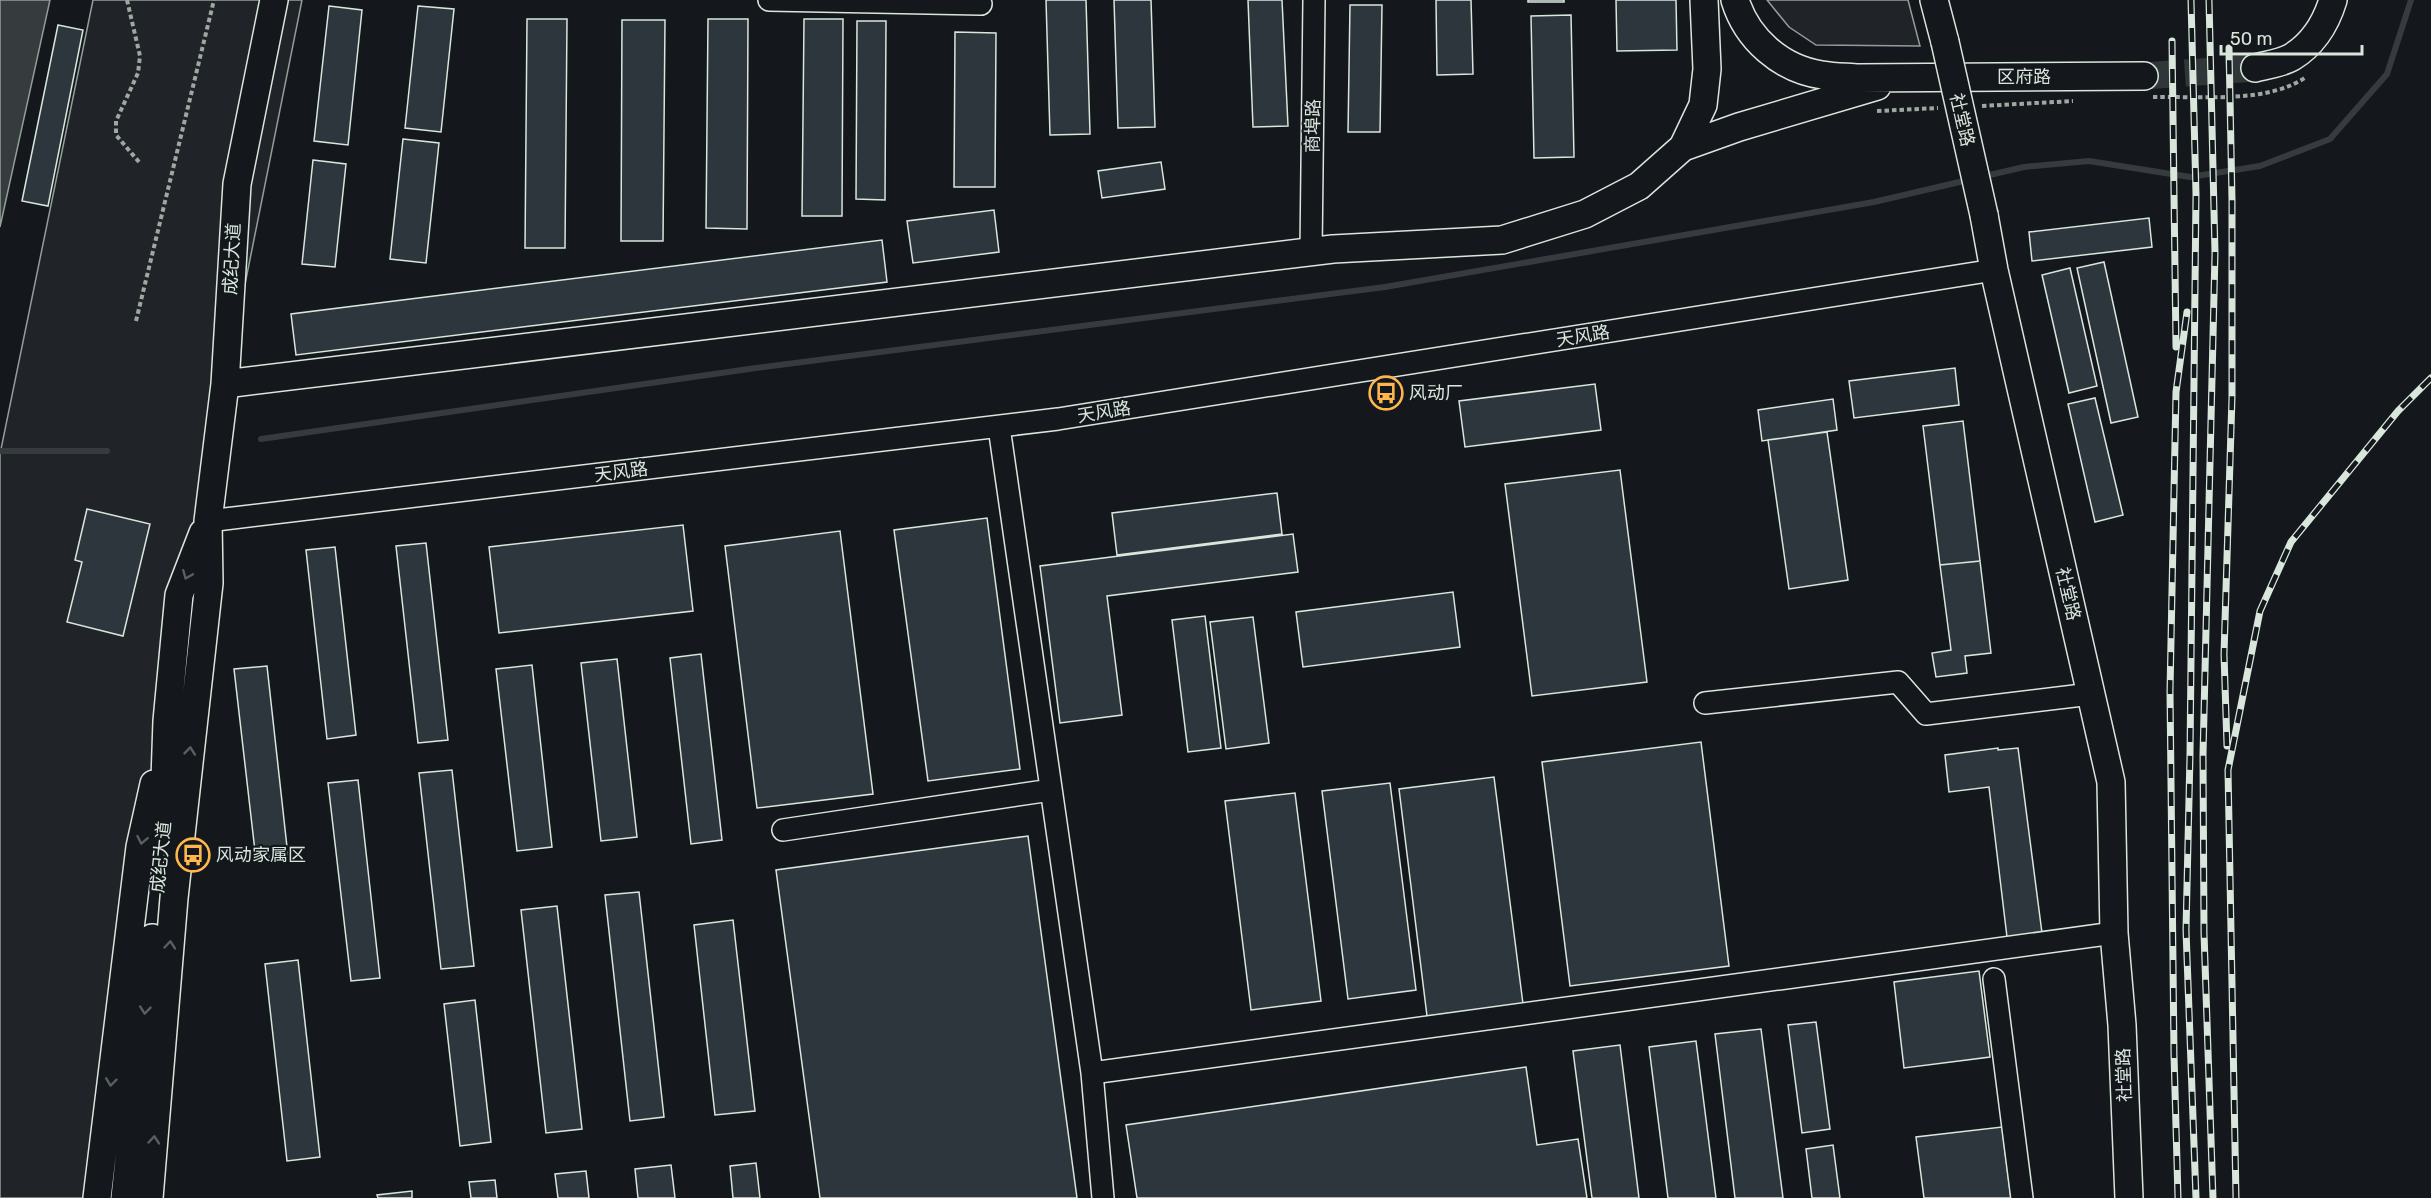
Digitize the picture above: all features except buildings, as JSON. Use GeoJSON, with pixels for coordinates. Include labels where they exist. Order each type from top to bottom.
{"type":"FeatureCollection","features":[{"type":"Feature","properties":{"kind":"main road","name":"成纪大道"},"geometry":{"type":"LineString","coordinates":[[149,1198],[174,898],[209,584],[208,520],[225,384],[237,184],[274,0]]}},
{"type":"Feature","properties":{"kind":"main road"},"geometry":{"type":"LineString","coordinates":[[1683,147],[1703,105],[1707,69],[1704,0]]}},
{"type":"Feature","properties":{"kind":"main road"},"geometry":{"type":"LineString","coordinates":[[1735,0],[1740,17],[1760,45],[1788,65],[1821,75],[1904,78]]}},
{"type":"Feature","properties":{"kind":"main road","name":"社堂路"},"geometry":{"type":"LineString","coordinates":[[1934,0],[2111,782],[2114,933],[2122,1025],[2129,1198]]}},
{"type":"Feature","properties":{"kind":"main road"},"geometry":{"type":"LineString","coordinates":[[2255,69],[2290,58],[2308,45],[2326,21],[2333,0]]}},
{"type":"Feature","properties":{"kind":"main road"},"geometry":{"type":"LineString","coordinates":[[225,384],[1311,252],[1502,240],[1586,214],[1639,186],[1683,147],[1739,127],[1904,78]]}},
{"type":"Feature","properties":{"kind":"main road","name":"区府路"},"geometry":{"type":"LineString","coordinates":[[1904,78],[2147,86]]}},
{"type":"Feature","properties":{"kind":"main road","name":"成纪大道"},"geometry":{"type":"LineString","coordinates":[[125,1198],[165,813],[167,721],[179,595],[208,520]]}},
{"type":"Feature","properties":{"kind":"main road"},"geometry":{"type":"LineString","coordinates":[[97,1198],[140,847],[167,721]]}},
{"type":"Feature","properties":{"kind":"street"},"geometry":{"type":"LineString","coordinates":[[769,0],[981,4]]}},
{"type":"Feature","properties":{"kind":"street","name":"商埠路"},"geometry":{"type":"LineString","coordinates":[[1311,252],[1314,0]]}},
{"type":"Feature","properties":{"kind":"street","name":"天风路"},"geometry":{"type":"LineString","coordinates":[[208,520],[999,427],[1994,270]]}},
{"type":"Feature","properties":{"kind":"street"},"geometry":{"type":"LineString","coordinates":[[999,427],[1092,1073],[1103,1198]]}},
{"type":"Feature","properties":{"kind":"street"},"geometry":{"type":"LineString","coordinates":[[1705,703],[1898,682],[1926,714],[2091,694]]}},
{"type":"Feature","properties":{"kind":"street"},"geometry":{"type":"LineString","coordinates":[[783,830],[1051,790]]}},
{"type":"Feature","properties":{"kind":"street"},"geometry":{"type":"LineString","coordinates":[[1092,1073],[2114,933]]}},
{"type":"Feature","properties":{"kind":"street"},"geometry":{"type":"LineString","coordinates":[[1994,978],[2022,1198]]}},
{"type":"Feature","properties":{"kind":"path"},"geometry":{"type":"LineString","coordinates":[[127,0],[140,56],[138,73],[116,121],[117,135],[139,162]]}},
{"type":"Feature","properties":{"kind":"path"},"geometry":{"type":"LineString","coordinates":[[136,321],[214,0]]}},
{"type":"Feature","properties":{"kind":"path"},"geometry":{"type":"LineString","coordinates":[[2147,86],[2261,95],[2294,86],[2312,73]]}},
{"type":"Feature","properties":{"kind":"path"},"geometry":{"type":"LineString","coordinates":[[1971,106],[2078,101]]}},
{"type":"Feature","properties":{"kind":"path"},"geometry":{"type":"LineString","coordinates":[[1875,111],[1947,107]]}},
{"type":"Feature","properties":{"kind":"shaded area"},"geometry":{"type":"Polygon","coordinates":[[[0,0],[50,0],[0,227],[0,0]]]}},
{"type":"Feature","properties":{"kind":"shaded area"},"geometry":{"type":"Polygon","coordinates":[[[93,0],[302,0],[225,384],[96,1198],[0,1198],[0,454],[93,0]]]}},
{"type":"Feature","properties":{"kind":"shaded area"},"geometry":{"type":"Polygon","coordinates":[[[1767,0],[1908,0],[1920,46],[1816,45],[1789,27],[1767,0]]]}},
{"type":"Feature","properties":{"kind":"waterway"},"geometry":{"type":"LineString","coordinates":[[1981,177],[2024,167],[2089,161],[2190,177],[2260,166],[2330,139],[2387,74],[2411,0]]}},
{"type":"Feature","properties":{"kind":"waterway"},"geometry":{"type":"LineString","coordinates":[[261,439],[756,368],[1385,287],[1874,202],[1968,180]]}},
{"type":"Feature","properties":{"kind":"waterway"},"geometry":{"type":"LineString","coordinates":[[0,451],[107,451]]}},
{"type":"Feature","properties":{"kind":"tunnel"},"geometry":{"type":"LineString","coordinates":[[2144,76],[2255,68]]}},
{"type":"Feature","properties":{"kind":"railway"},"geometry":{"type":"LineString","coordinates":[[2191,0],[2196,194],[2186,930],[2196,1198]]}},
{"type":"Feature","properties":{"kind":"railway"},"geometry":{"type":"LineString","coordinates":[[2209,0],[2215,253],[2203,755],[2204,933],[2213,1198]]}},
{"type":"Feature","properties":{"kind":"railway"},"geometry":{"type":"LineString","coordinates":[[2172,41],[2176,347]]}},
{"type":"Feature","properties":{"kind":"railway"},"geometry":{"type":"LineString","coordinates":[[2227,746],[2224,654],[2232,397],[2229,48]]}},
{"type":"Feature","properties":{"kind":"railway"},"geometry":{"type":"LineString","coordinates":[[2178,1198],[2170,691],[2176,392],[2187,312]]}},
{"type":"Feature","properties":{"kind":"railway"},"geometry":{"type":"LineString","coordinates":[[2236,1198],[2228,770],[2260,611],[2291,542],[2398,411],[2431,378]]}},
{"type":"Feature","properties":{"kind":"place","name":"风动厂"},"geometry":{"type":"Point","coordinates":[1386,393]}},
{"type":"Feature","properties":{"kind":"place","name":"风动家属区"},"geometry":{"type":"Point","coordinates":[193,855]}}]}
